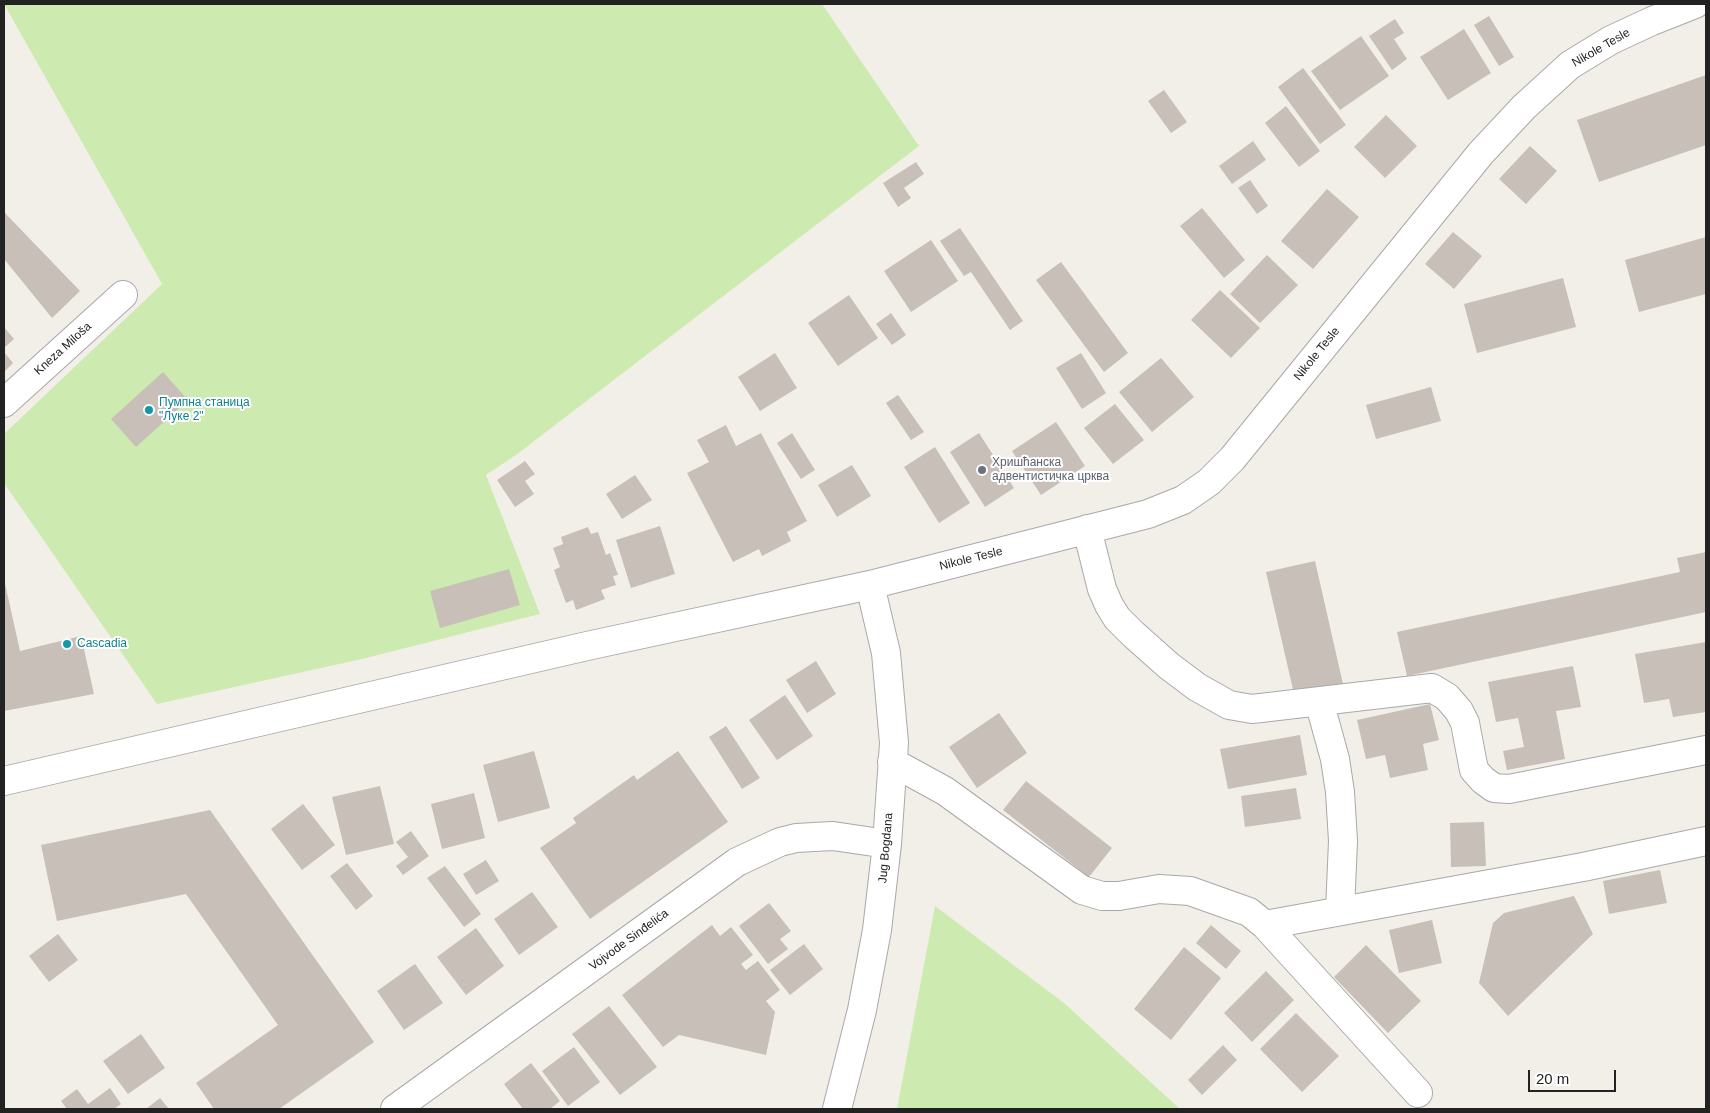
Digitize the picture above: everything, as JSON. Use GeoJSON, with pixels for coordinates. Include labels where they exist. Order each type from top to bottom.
{"type":"FeatureCollection","features":[{"type":"Feature","properties":{"kind":"street","name":"Nikole Tesle"},"geometry":{"type":"LineString","coordinates":[[4,781],[577,648],[870,585],[1166,508],[1183,500],[1209,482],[1232,459],[1481,153],[1524,106],[1570,65],[1611,40],[1695,4]]}},
{"type":"Feature","properties":{"kind":"street","name":"Kneza Miloša"},"geometry":{"type":"LineString","coordinates":[[4,402],[123,295]]}},
{"type":"Feature","properties":{"kind":"street"},"geometry":{"type":"LineString","coordinates":[[1087,529],[1102,590],[1108,605],[1117,618],[1132,634],[1196,687],[1229,705],[1252,709],[1432,688],[1446,697],[1459,711],[1465,723],[1474,770],[1494,788],[1509,789],[1706,750]]}},
{"type":"Feature","properties":{"kind":"street","name":"Jug Bogdana"},"geometry":{"type":"LineString","coordinates":[[837,1109],[862,1010],[877,930],[887,844],[894,743],[886,653],[870,585]]}},
{"type":"Feature","properties":{"kind":"street"},"geometry":{"type":"LineString","coordinates":[[1319,701],[1335,759],[1340,792],[1343,841],[1340,911]]}},
{"type":"Feature","properties":{"kind":"street"},"geometry":{"type":"LineString","coordinates":[[892,762],[945,791],[1082,890],[1102,896],[1119,896],[1159,889],[1190,891],[1249,912],[1265,925],[1418,1093]]}},
{"type":"Feature","properties":{"kind":"street","name":"Vojvode Sinđelića"},"geometry":{"type":"LineString","coordinates":[[395,1109],[737,862],[780,842],[796,838],[833,836],[887,844]]}},
{"type":"Feature","properties":{"kind":"street"},"geometry":{"type":"LineString","coordinates":[[1265,925],[1583,867],[1706,841]]}},
{"type":"Feature","properties":{"kind":"green space"},"geometry":{"type":"Polygon","coordinates":[[[4,4],[822,4],[919,146],[516,455],[486,475],[540,614],[362,659],[157,704],[4,483],[4,434],[162,284],[4,4]]]}},
{"type":"Feature","properties":{"kind":"green space"},"geometry":{"type":"Polygon","coordinates":[[[935,906],[1064,1003],[1180,1109],[897,1109],[935,906]]]}},
{"type":"Feature","properties":{"kind":"building"},"geometry":{"type":"Polygon","coordinates":[[[1489,16],[1514,57],[1499,66],[1474,25],[1489,16]]]}},
{"type":"Feature","properties":{"kind":"building"},"geometry":{"type":"Polygon","coordinates":[[[1395,19],[1404,33],[1394,39],[1407,59],[1392,70],[1369,36],[1395,19]]]}},
{"type":"Feature","properties":{"kind":"building"},"geometry":{"type":"Polygon","coordinates":[[[1464,29],[1491,73],[1448,100],[1420,57],[1464,29]]]}},
{"type":"Feature","properties":{"kind":"building"},"geometry":{"type":"Polygon","coordinates":[[[1361,36],[1389,76],[1340,110],[1311,71],[1361,36]]]}},
{"type":"Feature","properties":{"kind":"building"},"geometry":{"type":"Polygon","coordinates":[[[1303,68],[1346,125],[1320,144],[1278,87],[1303,68]]]}},
{"type":"Feature","properties":{"kind":"building"},"geometry":{"type":"Polygon","coordinates":[[[1706,75],[1706,145],[1599,182],[1577,120],[1706,75]]]}},
{"type":"Feature","properties":{"kind":"building"},"geometry":{"type":"Polygon","coordinates":[[[1164,90],[1187,122],[1171,133],[1148,101],[1164,90]]]}},
{"type":"Feature","properties":{"kind":"building"},"geometry":{"type":"Polygon","coordinates":[[[1286,106],[1320,151],[1299,167],[1265,123],[1286,106]]]}},
{"type":"Feature","properties":{"kind":"building"},"geometry":{"type":"Polygon","coordinates":[[[1386,115],[1417,146],[1385,178],[1354,147],[1386,115]]]}},
{"type":"Feature","properties":{"kind":"building"},"geometry":{"type":"Polygon","coordinates":[[[1253,141],[1266,160],[1232,184],[1219,166],[1253,141]]]}},
{"type":"Feature","properties":{"kind":"building"},"geometry":{"type":"Polygon","coordinates":[[[1530,146],[1557,171],[1526,204],[1499,179],[1530,146]]]}},
{"type":"Feature","properties":{"kind":"building"},"geometry":{"type":"Polygon","coordinates":[[[916,162],[924,174],[904,188],[911,198],[898,207],[883,183],[916,162]]]}},
{"type":"Feature","properties":{"kind":"building"},"geometry":{"type":"Polygon","coordinates":[[[1250,180],[1268,206],[1257,214],[1238,188],[1250,180]]]}},
{"type":"Feature","properties":{"kind":"building"},"geometry":{"type":"Polygon","coordinates":[[[1327,189],[1359,217],[1313,269],[1281,241],[1327,189]]]}},
{"type":"Feature","properties":{"kind":"building"},"geometry":{"type":"Polygon","coordinates":[[[1202,208],[1245,260],[1224,278],[1180,226],[1202,208]]]}},
{"type":"Feature","properties":{"kind":"building"},"geometry":{"type":"Polygon","coordinates":[[[4,212],[80,291],[52,318],[4,259],[4,212]]]}},
{"type":"Feature","properties":{"kind":"building"},"geometry":{"type":"Polygon","coordinates":[[[960,228],[1023,321],[1010,330],[971,272],[964,276],[940,241],[960,228]]]}},
{"type":"Feature","properties":{"kind":"building"},"geometry":{"type":"Polygon","coordinates":[[[1453,232],[1482,256],[1454,289],[1425,264],[1453,232]]]}},
{"type":"Feature","properties":{"kind":"building"},"geometry":{"type":"Polygon","coordinates":[[[1706,237],[1706,294],[1639,312],[1625,260],[1706,237]]]}},
{"type":"Feature","properties":{"kind":"building"},"geometry":{"type":"Polygon","coordinates":[[[931,240],[958,281],[911,312],[884,271],[931,240]]]}},
{"type":"Feature","properties":{"kind":"building"},"geometry":{"type":"Polygon","coordinates":[[[1267,255],[1298,285],[1260,323],[1230,294],[1267,255]]]}},
{"type":"Feature","properties":{"kind":"building"},"geometry":{"type":"Polygon","coordinates":[[[1061,262],[1128,353],[1104,372],[1036,280],[1061,262]]]}},
{"type":"Feature","properties":{"kind":"building"},"geometry":{"type":"Polygon","coordinates":[[[1563,278],[1576,327],[1477,353],[1464,304],[1563,278]]]}},
{"type":"Feature","properties":{"kind":"building"},"geometry":{"type":"Polygon","coordinates":[[[1220,290],[1260,328],[1231,358],[1191,320],[1220,290]]]}},
{"type":"Feature","properties":{"kind":"building"},"geometry":{"type":"Polygon","coordinates":[[[849,295],[878,338],[838,366],[808,323],[849,295]]]}},
{"type":"Feature","properties":{"kind":"building"},"geometry":{"type":"Polygon","coordinates":[[[891,313],[906,335],[892,345],[876,324],[891,313]]]}},
{"type":"Feature","properties":{"kind":"building"},"geometry":{"type":"Polygon","coordinates":[[[4,327],[14,339],[4,348],[4,327]]]}},
{"type":"Feature","properties":{"kind":"building"},"geometry":{"type":"Polygon","coordinates":[[[4,352],[13,363],[4,372],[4,352]]]}},
{"type":"Feature","properties":{"kind":"building"},"geometry":{"type":"Polygon","coordinates":[[[775,353],[797,388],[760,411],[738,377],[775,353]]]}},
{"type":"Feature","properties":{"kind":"building"},"geometry":{"type":"Polygon","coordinates":[[[1081,353],[1106,393],[1082,409],[1056,368],[1081,353]]]}},
{"type":"Feature","properties":{"kind":"building"},"geometry":{"type":"Polygon","coordinates":[[[1161,358],[1194,397],[1152,432],[1119,392],[1161,358]]]}},
{"type":"Feature","properties":{"kind":"building","name":"Пумпна станица \"Луке 2\""},"geometry":{"type":"Polygon","coordinates":[[[163,372],[188,400],[136,447],[111,419],[163,372]]]}},
{"type":"Feature","properties":{"kind":"building"},"geometry":{"type":"Polygon","coordinates":[[[1431,387],[1441,421],[1376,439],[1366,405],[1431,387]]]}},
{"type":"Feature","properties":{"kind":"building"},"geometry":{"type":"Polygon","coordinates":[[[898,395],[924,432],[911,440],[886,403],[898,395]]]}},
{"type":"Feature","properties":{"kind":"building"},"geometry":{"type":"Polygon","coordinates":[[[1115,404],[1144,440],[1113,464],[1084,428],[1115,404]]]}},
{"type":"Feature","properties":{"kind":"building"},"geometry":{"type":"Polygon","coordinates":[[[1056,422],[1085,466],[1041,495],[1012,451],[1056,422]]]}},
{"type":"Feature","properties":{"kind":"building"},"geometry":{"type":"Polygon","coordinates":[[[726,425],[736,446],[761,433],[807,521],[787,532],[791,541],[762,556],[759,549],[733,562],[687,473],[709,462],[697,440],[726,425]]]}},
{"type":"Feature","properties":{"kind":"building"},"geometry":{"type":"Polygon","coordinates":[[[792,433],[815,470],[801,479],[777,443],[792,433]]]}},
{"type":"Feature","properties":{"kind":"building","name":"Хришћанска адвентистичка црква"},"geometry":{"type":"Polygon","coordinates":[[[979,433],[1014,488],[985,507],[950,452],[979,433]]]}},
{"type":"Feature","properties":{"kind":"building"},"geometry":{"type":"Polygon","coordinates":[[[935,447],[970,503],[939,523],[904,467],[935,447]]]}},
{"type":"Feature","properties":{"kind":"building"},"geometry":{"type":"Polygon","coordinates":[[[525,461],[535,474],[525,481],[534,494],[515,507],[497,480],[525,461]]]}},
{"type":"Feature","properties":{"kind":"building"},"geometry":{"type":"Polygon","coordinates":[[[852,465],[871,496],[837,517],[818,485],[852,465]]]}},
{"type":"Feature","properties":{"kind":"building"},"geometry":{"type":"Polygon","coordinates":[[[635,475],[652,500],[622,519],[606,494],[635,475]]]}},
{"type":"Feature","properties":{"kind":"building"},"geometry":{"type":"Polygon","coordinates":[[[660,526],[675,574],[631,588],[616,540],[660,526]]]}},
{"type":"Feature","properties":{"kind":"building"},"geometry":{"type":"Polygon","coordinates":[[[588,527],[591,534],[598,532],[606,555],[610,553],[618,575],[613,576],[616,585],[601,590],[605,599],[576,610],[573,600],[566,603],[554,570],[560,567],[553,548],[563,544],[561,537],[588,527]]]}},
{"type":"Feature","properties":{"kind":"building"},"geometry":{"type":"Polygon","coordinates":[[[1706,552],[1706,612],[1407,676],[1397,632],[1680,572],[1677,558],[1706,552]]]}},
{"type":"Feature","properties":{"kind":"building"},"geometry":{"type":"Polygon","coordinates":[[[1315,561],[1343,684],[1294,694],[1266,572],[1315,561]]]}},
{"type":"Feature","properties":{"kind":"building"},"geometry":{"type":"Polygon","coordinates":[[[509,569],[520,605],[440,628],[430,591],[509,569]]]}},
{"type":"Feature","properties":{"kind":"building","name":"Cascadia"},"geometry":{"type":"Polygon","coordinates":[[[4,579],[20,651],[81,636],[94,694],[4,711],[4,579]]]}},
{"type":"Feature","properties":{"kind":"building"},"geometry":{"type":"Polygon","coordinates":[[[1706,642],[1706,712],[1673,717],[1669,699],[1644,703],[1635,654],[1706,642]]]}},
{"type":"Feature","properties":{"kind":"building"},"geometry":{"type":"Polygon","coordinates":[[[816,661],[836,694],[807,713],[786,680],[816,661]]]}},
{"type":"Feature","properties":{"kind":"building"},"geometry":{"type":"Polygon","coordinates":[[[1573,666],[1581,707],[1556,711],[1565,759],[1507,770],[1503,751],[1524,747],[1518,718],[1496,722],[1488,682],[1573,666]]]}},
{"type":"Feature","properties":{"kind":"building"},"geometry":{"type":"Polygon","coordinates":[[[785,695],[813,736],[777,760],[749,720],[785,695]]]}},
{"type":"Feature","properties":{"kind":"building"},"geometry":{"type":"Polygon","coordinates":[[[1430,704],[1439,740],[1423,744],[1428,770],[1390,778],[1385,755],[1366,759],[1357,720],[1430,704]]]}},
{"type":"Feature","properties":{"kind":"building"},"geometry":{"type":"Polygon","coordinates":[[[999,713],[1027,753],[977,788],[949,747],[999,713]]]}},
{"type":"Feature","properties":{"kind":"building"},"geometry":{"type":"Polygon","coordinates":[[[726,726],[760,778],[742,789],[709,737],[726,726]]]}},
{"type":"Feature","properties":{"kind":"building"},"geometry":{"type":"Polygon","coordinates":[[[1300,735],[1307,775],[1228,789],[1220,749],[1300,735]]]}},
{"type":"Feature","properties":{"kind":"building"},"geometry":{"type":"Polygon","coordinates":[[[534,751],[550,808],[498,822],[483,765],[534,751]]]}},
{"type":"Feature","properties":{"kind":"building"},"geometry":{"type":"Polygon","coordinates":[[[678,751],[728,822],[590,919],[540,848],[576,823],[573,818],[634,775],[637,780],[678,751]]]}},
{"type":"Feature","properties":{"kind":"building"},"geometry":{"type":"Polygon","coordinates":[[[1026,781],[1112,848],[1089,877],[1003,810],[1026,781]]]}},
{"type":"Feature","properties":{"kind":"building"},"geometry":{"type":"Polygon","coordinates":[[[380,786],[394,844],[346,855],[332,797],[380,786]]]}},
{"type":"Feature","properties":{"kind":"building"},"geometry":{"type":"Polygon","coordinates":[[[1296,788],[1301,819],[1245,827],[1241,796],[1296,788]]]}},
{"type":"Feature","properties":{"kind":"building"},"geometry":{"type":"Polygon","coordinates":[[[474,793],[485,838],[442,849],[431,804],[474,793]]]}},
{"type":"Feature","properties":{"kind":"building"},"geometry":{"type":"Polygon","coordinates":[[[303,804],[335,845],[302,870],[271,829],[303,804]]]}},
{"type":"Feature","properties":{"kind":"building"},"geometry":{"type":"Polygon","coordinates":[[[210,810],[374,1042],[279,1109],[214,1109],[196,1083],[278,1025],[186,894],[57,921],[41,845],[210,810]]]}},
{"type":"Feature","properties":{"kind":"building"},"geometry":{"type":"Polygon","coordinates":[[[1484,822],[1486,866],[1451,867],[1450,823],[1484,822]]]}},
{"type":"Feature","properties":{"kind":"building"},"geometry":{"type":"Polygon","coordinates":[[[411,831],[429,856],[403,875],[396,866],[408,857],[396,842],[411,831]]]}},
{"type":"Feature","properties":{"kind":"building"},"geometry":{"type":"Polygon","coordinates":[[[486,860],[499,881],[476,895],[463,874],[486,860]]]}},
{"type":"Feature","properties":{"kind":"building"},"geometry":{"type":"Polygon","coordinates":[[[347,863],[373,896],[356,910],[330,876],[347,863]]]}},
{"type":"Feature","properties":{"kind":"building"},"geometry":{"type":"Polygon","coordinates":[[[445,866],[481,914],[464,927],[427,878],[445,866]]]}},
{"type":"Feature","properties":{"kind":"building"},"geometry":{"type":"Polygon","coordinates":[[[1660,870],[1667,903],[1609,914],[1603,881],[1660,870]]]}},
{"type":"Feature","properties":{"kind":"building"},"geometry":{"type":"Polygon","coordinates":[[[532,892],[558,927],[519,955],[494,919],[532,892]]]}},
{"type":"Feature","properties":{"kind":"building"},"geometry":{"type":"Polygon","coordinates":[[[1574,896],[1593,934],[1508,1016],[1479,983],[1493,923],[1504,913],[1574,896]]]}},
{"type":"Feature","properties":{"kind":"building"},"geometry":{"type":"Polygon","coordinates":[[[769,903],[791,931],[780,939],[788,949],[768,964],[739,926],[769,903]]]}},
{"type":"Feature","properties":{"kind":"building"},"geometry":{"type":"Polygon","coordinates":[[[1432,920],[1442,963],[1399,973],[1389,930],[1432,920]]]}},
{"type":"Feature","properties":{"kind":"building"},"geometry":{"type":"Polygon","coordinates":[[[712,925],[720,936],[731,927],[753,955],[741,964],[746,970],[758,961],[780,990],[766,1001],[775,1012],[766,1055],[679,1035],[663,1047],[622,995],[712,925]]]}},
{"type":"Feature","properties":{"kind":"building"},"geometry":{"type":"Polygon","coordinates":[[[1211,925],[1241,951],[1226,969],[1196,943],[1211,925]]]}},
{"type":"Feature","properties":{"kind":"building"},"geometry":{"type":"Polygon","coordinates":[[[476,928],[504,966],[466,995],[437,957],[476,928]]]}},
{"type":"Feature","properties":{"kind":"building"},"geometry":{"type":"Polygon","coordinates":[[[58,934],[78,960],[49,982],[29,956],[58,934]]]}},
{"type":"Feature","properties":{"kind":"building"},"geometry":{"type":"Polygon","coordinates":[[[804,944],[823,969],[790,995],[770,970],[804,944]]]}},
{"type":"Feature","properties":{"kind":"building"},"geometry":{"type":"Polygon","coordinates":[[[1366,945],[1421,1001],[1388,1033],[1334,977],[1366,945]]]}},
{"type":"Feature","properties":{"kind":"building"},"geometry":{"type":"Polygon","coordinates":[[[1184,947],[1221,978],[1171,1040],[1134,1009],[1184,947]]]}},
{"type":"Feature","properties":{"kind":"building"},"geometry":{"type":"Polygon","coordinates":[[[415,964],[443,1003],[404,1030],[377,991],[415,964]]]}},
{"type":"Feature","properties":{"kind":"building"},"geometry":{"type":"Polygon","coordinates":[[[1266,971],[1294,1000],[1252,1042],[1224,1013],[1266,971]]]}},
{"type":"Feature","properties":{"kind":"building"},"geometry":{"type":"Polygon","coordinates":[[[609,1006],[657,1067],[620,1095],[572,1034],[609,1006]]]}},
{"type":"Feature","properties":{"kind":"building"},"geometry":{"type":"Polygon","coordinates":[[[1296,1013],[1339,1056],[1302,1092],[1260,1049],[1296,1013]]]}},
{"type":"Feature","properties":{"kind":"building"},"geometry":{"type":"Polygon","coordinates":[[[141,1034],[165,1068],[128,1094],[103,1061],[141,1034]]]}},
{"type":"Feature","properties":{"kind":"building"},"geometry":{"type":"Polygon","coordinates":[[[1223,1045],[1237,1060],[1202,1095],[1188,1080],[1223,1045]]]}},
{"type":"Feature","properties":{"kind":"building"},"geometry":{"type":"Polygon","coordinates":[[[574,1047],[600,1082],[568,1106],[542,1071],[574,1047]]]}},
{"type":"Feature","properties":{"kind":"building"},"geometry":{"type":"Polygon","coordinates":[[[531,1063],[560,1101],[550,1109],[523,1109],[504,1084],[531,1063]]]}},
{"type":"Feature","properties":{"kind":"building"},"geometry":{"type":"Polygon","coordinates":[[[110,1088],[121,1104],[114,1109],[67,1109],[61,1101],[77,1089],[88,1104],[110,1088]]]}},
{"type":"Feature","properties":{"kind":"building"},"geometry":{"type":"Polygon","coordinates":[[[160,1098],[169,1109],[146,1109],[160,1098]]]}},
{"type":"Feature","properties":{"kind":"place","name":"Пумпна станица \"Луке 2\""},"geometry":{"type":"Point","coordinates":[149,410]}},
{"type":"Feature","properties":{"kind":"place","name":"Хришћанска адвентистичка црква"},"geometry":{"type":"Point","coordinates":[982,470]}},
{"type":"Feature","properties":{"kind":"place","name":"Cascadia"},"geometry":{"type":"Point","coordinates":[67,644]}}]}
